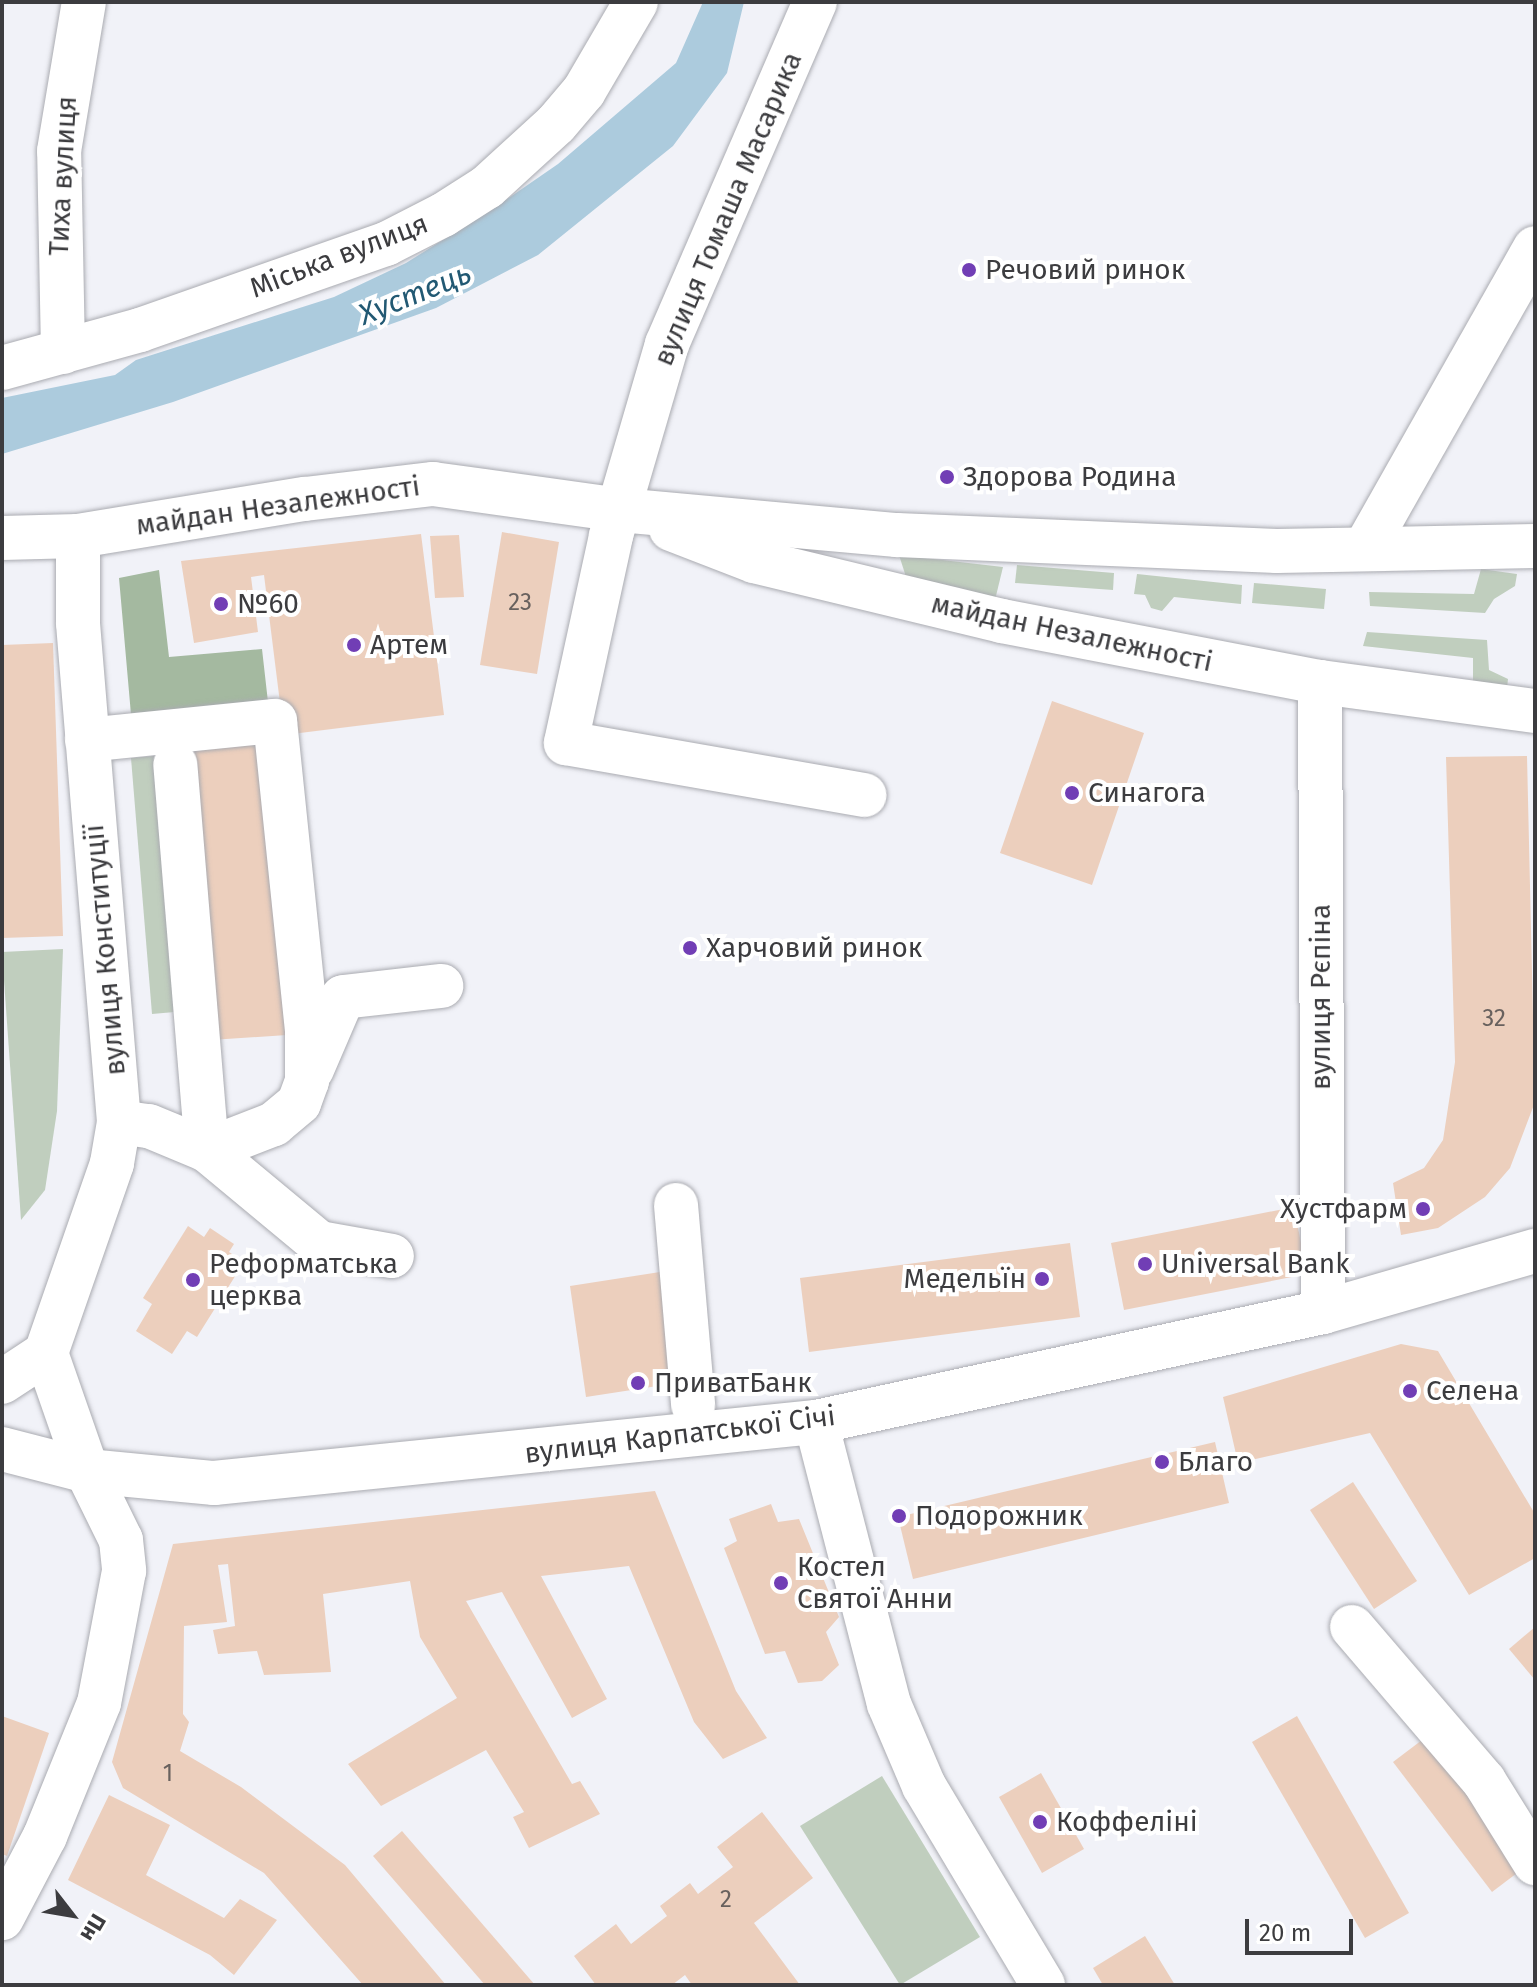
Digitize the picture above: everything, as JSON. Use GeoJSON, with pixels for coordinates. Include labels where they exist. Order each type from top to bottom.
{"type":"FeatureCollection","features":[{"type":"Feature","properties":{"kind":"street","name":"Тиха вулиця"},"geometry":{"type":"LineString","coordinates":[[63,352],[59,151],[84,2]]}},
{"type":"Feature","properties":{"kind":"street","name":"Міська вулиця"},"geometry":{"type":"LineString","coordinates":[[2,368],[63,352],[386,244],[443,215],[487,187],[556,124],[584,91],[636,2]]}},
{"type":"Feature","properties":{"kind":"street","name":"вулиця Томаша Масарика"},"geometry":{"type":"LineString","coordinates":[[815,2],[667,344],[620,510],[566,743],[864,795]]}},
{"type":"Feature","properties":{"kind":"street"},"geometry":{"type":"LineString","coordinates":[[1367,545],[1535,248]]}},
{"type":"Feature","properties":{"kind":"street","name":"майдан Незалежності"},"geometry":{"type":"LineString","coordinates":[[2,538],[78,536],[305,499],[433,484],[620,510],[897,535],[1277,551],[1367,545],[1535,546]]}},
{"type":"Feature","properties":{"kind":"street","name":"майдан Незалежності"},"geometry":{"type":"LineString","coordinates":[[620,510],[769,565],[1002,621],[1320,682],[1535,711]]}},
{"type":"Feature","properties":{"kind":"street","name":"вулиця Конституції"},"geometry":{"type":"LineString","coordinates":[[46,1353],[112,1163],[119,1122],[87,740],[78,536]]}},
{"type":"Feature","properties":{"kind":"street","name":"вулиця Рєпіна"},"geometry":{"type":"LineString","coordinates":[[1320,682],[1323,1312]]}},
{"type":"Feature","properties":{"kind":"street"},"geometry":{"type":"LineString","coordinates":[[87,740],[275,721],[307,1031],[307,1081]]}},
{"type":"Feature","properties":{"kind":"street"},"geometry":{"type":"LineString","coordinates":[[175,764],[207,1150]]}},
{"type":"Feature","properties":{"kind":"street"},"geometry":{"type":"LineString","coordinates":[[207,1150],[274,1124],[299,1103],[343,997],[441,986]]}},
{"type":"Feature","properties":{"kind":"street"},"geometry":{"type":"LineString","coordinates":[[119,1122],[149,1126],[207,1150],[319,1243],[392,1256]]}},
{"type":"Feature","properties":{"kind":"street"},"geometry":{"type":"LineString","coordinates":[[676,1205],[693,1405]]}},
{"type":"Feature","properties":{"kind":"street","name":"вулиця Карпатської Січі"},"geometry":{"type":"LineString","coordinates":[[2,1449],[87,1471],[183,1482],[244,1481],[816,1422],[1323,1312],[1535,1251]]}},
{"type":"Feature","properties":{"kind":"street"},"geometry":{"type":"LineString","coordinates":[[2,1382],[46,1353],[87,1471],[123,1556],[99,1703],[45,1836],[2,1918]]}},
{"type":"Feature","properties":{"kind":"street"},"geometry":{"type":"LineString","coordinates":[[816,1422],[889,1704],[924,1786],[1043,1985]]}},
{"type":"Feature","properties":{"kind":"street"},"geometry":{"type":"LineString","coordinates":[[1352,1627],[1484,1781],[1535,1863]]}},
{"type":"Feature","properties":{"kind":"green space"},"geometry":{"type":"Polygon","coordinates":[[[899,555],[1003,567],[995,600],[907,580],[899,555]]]}},
{"type":"Feature","properties":{"kind":"green space"},"geometry":{"type":"Polygon","coordinates":[[[1017,565],[1114,573],[1113,590],[1015,583],[1017,565]]]}},
{"type":"Feature","properties":{"kind":"green space"},"geometry":{"type":"Polygon","coordinates":[[[1481,569],[1517,574],[1515,586],[1494,599],[1485,613],[1370,606],[1369,592],[1474,594],[1481,569]]]}},
{"type":"Feature","properties":{"kind":"green space"},"geometry":{"type":"Polygon","coordinates":[[[159,570],[169,657],[262,649],[269,711],[132,726],[119,578],[159,570]]]}},
{"type":"Feature","properties":{"kind":"green space"},"geometry":{"type":"Polygon","coordinates":[[[1137,574],[1242,585],[1241,604],[1174,597],[1162,611],[1151,608],[1145,595],[1134,594],[1137,574]]]}},
{"type":"Feature","properties":{"kind":"green space"},"geometry":{"type":"Polygon","coordinates":[[[1254,583],[1326,589],[1324,609],[1252,603],[1254,583]]]}},
{"type":"Feature","properties":{"kind":"green space"},"geometry":{"type":"Polygon","coordinates":[[[1367,632],[1487,640],[1489,670],[1508,679],[1507,688],[1473,685],[1473,658],[1363,646],[1367,632]]]}},
{"type":"Feature","properties":{"kind":"green space"},"geometry":{"type":"Polygon","coordinates":[[[165,755],[186,1011],[152,1014],[131,758],[165,755]]]}},
{"type":"Feature","properties":{"kind":"green space"},"geometry":{"type":"Polygon","coordinates":[[[63,949],[57,1111],[45,1190],[21,1220],[2,952],[63,949]]]}},
{"type":"Feature","properties":{"kind":"green space"},"geometry":{"type":"Polygon","coordinates":[[[882,1776],[980,1937],[900,1985],[800,1826],[882,1776]]]}},
{"type":"Feature","properties":{"kind":"water","name":"Хустець"},"geometry":{"type":"Polygon","coordinates":[[[703,2],[744,2],[727,73],[673,146],[538,255],[436,308],[173,402],[2,454],[2,398],[115,375],[136,360],[334,297],[406,263],[494,208],[558,164],[676,63],[703,2]]]}},
{"type":"Feature","properties":{"kind":"building"},"geometry":{"type":"Polygon","coordinates":[[[502,532],[559,542],[537,674],[480,665],[502,532]]]}},
{"type":"Feature","properties":{"kind":"building","name":"Артем"},"geometry":{"type":"Polygon","coordinates":[[[421,534],[444,715],[284,735],[264,575],[251,577],[258,632],[194,643],[181,561],[421,534]]]}},
{"type":"Feature","properties":{"kind":"building"},"geometry":{"type":"Polygon","coordinates":[[[459,535],[464,597],[435,598],[430,536],[459,535]]]}},
{"type":"Feature","properties":{"kind":"building"},"geometry":{"type":"Polygon","coordinates":[[[53,643],[63,936],[2,938],[2,645],[53,643]]]}},
{"type":"Feature","properties":{"kind":"building","name":"Синагога"},"geometry":{"type":"Polygon","coordinates":[[[1052,701],[1144,733],[1092,885],[1000,853],[1052,701]]]}},
{"type":"Feature","properties":{"kind":"building"},"geometry":{"type":"Polygon","coordinates":[[[267,737],[287,1035],[211,1040],[191,743],[267,737]]]}},
{"type":"Feature","properties":{"kind":"building"},"geometry":{"type":"Polygon","coordinates":[[[1527,756],[1535,1102],[1510,1168],[1485,1197],[1438,1228],[1401,1235],[1393,1183],[1424,1168],[1443,1140],[1455,1062],[1446,757],[1527,756]]]}},
{"type":"Feature","properties":{"kind":"building"},"geometry":{"type":"Polygon","coordinates":[[[1294,1207],[1307,1274],[1124,1310],[1111,1243],[1294,1207]]]}},
{"type":"Feature","properties":{"kind":"building","name":"Реформатська церква"},"geometry":{"type":"Polygon","coordinates":[[[188,1226],[204,1237],[210,1228],[234,1244],[229,1252],[244,1262],[197,1337],[187,1331],[172,1354],[136,1331],[152,1304],[143,1298],[188,1226]]]}},
{"type":"Feature","properties":{"kind":"building"},"geometry":{"type":"Polygon","coordinates":[[[1070,1243],[1080,1317],[809,1352],[800,1278],[1070,1243]]]}},
{"type":"Feature","properties":{"kind":"building"},"geometry":{"type":"Polygon","coordinates":[[[660,1272],[677,1383],[586,1397],[570,1286],[660,1272]]]}},
{"type":"Feature","properties":{"kind":"building"},"geometry":{"type":"Polygon","coordinates":[[[1401,1344],[1438,1351],[1535,1514],[1535,1558],[1469,1595],[1370,1433],[1238,1463],[1223,1397],[1401,1344]]]}},
{"type":"Feature","properties":{"kind":"building"},"geometry":{"type":"Polygon","coordinates":[[[1215,1442],[1229,1503],[913,1579],[898,1517],[1215,1442]]]}},
{"type":"Feature","properties":{"kind":"building"},"geometry":{"type":"Polygon","coordinates":[[[1353,1482],[1417,1581],[1374,1609],[1310,1510],[1353,1482]]]}},
{"type":"Feature","properties":{"kind":"building"},"geometry":{"type":"Polygon","coordinates":[[[655,1491],[736,1691],[767,1738],[723,1759],[694,1722],[629,1566],[541,1576],[607,1699],[572,1718],[502,1592],[466,1601],[572,1784],[580,1781],[600,1814],[529,1848],[513,1817],[524,1812],[486,1750],[381,1806],[348,1764],[457,1698],[420,1637],[410,1581],[323,1594],[331,1672],[264,1675],[257,1651],[218,1654],[213,1630],[235,1626],[228,1564],[218,1565],[227,1622],[184,1626],[183,1714],[189,1722],[180,1751],[241,1787],[345,1865],[446,1985],[363,1985],[264,1873],[123,1788],[112,1762],[173,1544],[655,1491]]]}},
{"type":"Feature","properties":{"kind":"building","name":"Костел Святої Анни"},"geometry":{"type":"Polygon","coordinates":[[[771,1504],[778,1522],[799,1519],[839,1617],[826,1632],[839,1665],[822,1681],[798,1683],[785,1651],[765,1654],[724,1548],[737,1541],[729,1519],[771,1504]]]}},
{"type":"Feature","properties":{"kind":"building"},"geometry":{"type":"Polygon","coordinates":[[[1535,1627],[1535,1680],[1509,1649],[1535,1627]]]}},
{"type":"Feature","properties":{"kind":"building"},"geometry":{"type":"Polygon","coordinates":[[[2,1716],[49,1733],[7,1856],[2,1854],[2,1716]]]}},
{"type":"Feature","properties":{"kind":"building"},"geometry":{"type":"Polygon","coordinates":[[[1297,1716],[1409,1913],[1365,1938],[1252,1742],[1297,1716]]]}},
{"type":"Feature","properties":{"kind":"building"},"geometry":{"type":"Polygon","coordinates":[[[1426,1737],[1525,1867],[1492,1892],[1393,1762],[1426,1737]]]}},
{"type":"Feature","properties":{"kind":"building"},"geometry":{"type":"Polygon","coordinates":[[[1041,1773],[1084,1849],[1042,1873],[999,1797],[1041,1773]]]}},
{"type":"Feature","properties":{"kind":"building"},"geometry":{"type":"Polygon","coordinates":[[[109,1795],[170,1825],[146,1875],[224,1918],[240,1899],[277,1920],[234,1975],[210,1955],[68,1880],[109,1795]]]}},
{"type":"Feature","properties":{"kind":"building"},"geometry":{"type":"Polygon","coordinates":[[[762,1812],[813,1878],[754,1923],[800,1985],[692,1985],[685,1975],[672,1985],[596,1985],[574,1956],[616,1924],[631,1944],[667,1916],[660,1906],[690,1883],[698,1894],[733,1867],[717,1847],[762,1812]]]}},
{"type":"Feature","properties":{"kind":"building"},"geometry":{"type":"Polygon","coordinates":[[[402,1831],[535,1985],[485,1985],[373,1856],[402,1831]]]}},
{"type":"Feature","properties":{"kind":"building"},"geometry":{"type":"Polygon","coordinates":[[[1145,1936],[1175,1985],[1103,1985],[1093,1968],[1145,1936]]]}},
{"type":"Feature","properties":{"kind":"place","name":"Речовий ринок"},"geometry":{"type":"Point","coordinates":[969,270]}},
{"type":"Feature","properties":{"kind":"place","name":"Здорова Родина"},"geometry":{"type":"Point","coordinates":[947,477]}},
{"type":"Feature","properties":{"kind":"place","name":"№60"},"geometry":{"type":"Point","coordinates":[221,604]}},
{"type":"Feature","properties":{"kind":"place","name":"Артем"},"geometry":{"type":"Point","coordinates":[354,645]}},
{"type":"Feature","properties":{"kind":"place","name":"Синагога"},"geometry":{"type":"Point","coordinates":[1072,793]}},
{"type":"Feature","properties":{"kind":"place","name":"Харчовий ринок"},"geometry":{"type":"Point","coordinates":[690,948]}},
{"type":"Feature","properties":{"kind":"place","name":"Хустфарм"},"geometry":{"type":"Point","coordinates":[1423,1209]}},
{"type":"Feature","properties":{"kind":"place","name":"Universal Bank"},"geometry":{"type":"Point","coordinates":[1145,1264]}},
{"type":"Feature","properties":{"kind":"place","name":"Медельїн"},"geometry":{"type":"Point","coordinates":[1042,1279]}},
{"type":"Feature","properties":{"kind":"place","name":"Реформатська церква"},"geometry":{"type":"Point","coordinates":[193,1280]}},
{"type":"Feature","properties":{"kind":"place","name":"ПриватБанк"},"geometry":{"type":"Point","coordinates":[638,1383]}},
{"type":"Feature","properties":{"kind":"place","name":"Селена"},"geometry":{"type":"Point","coordinates":[1410,1391]}},
{"type":"Feature","properties":{"kind":"place","name":"Благо"},"geometry":{"type":"Point","coordinates":[1162,1462]}},
{"type":"Feature","properties":{"kind":"place","name":"Подорожник"},"geometry":{"type":"Point","coordinates":[899,1516]}},
{"type":"Feature","properties":{"kind":"place","name":"Костел Святої Анни"},"geometry":{"type":"Point","coordinates":[781,1583]}},
{"type":"Feature","properties":{"kind":"place","name":"Коффеліні"},"geometry":{"type":"Point","coordinates":[1040,1822]}}]}
